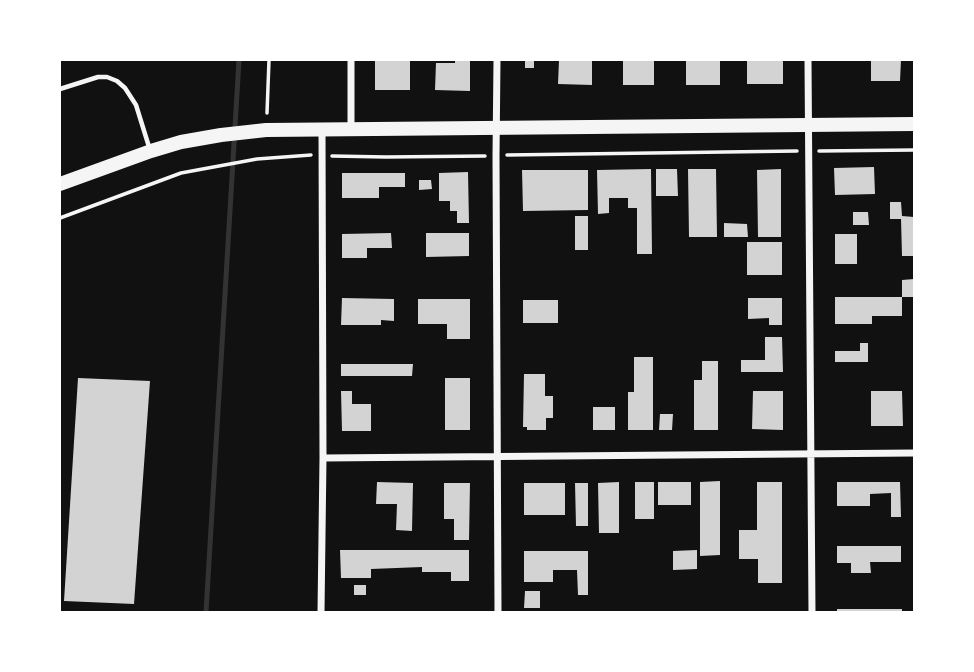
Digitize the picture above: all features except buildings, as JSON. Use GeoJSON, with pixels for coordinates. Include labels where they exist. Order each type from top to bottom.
{"type":"FeatureCollection","features":[{"type":"Feature","properties":{"kind":"main road"},"geometry":{"type":"LineString","coordinates":[[60,184],[181,142],[260,130],[915,124]]}},
{"type":"Feature","properties":{"kind":"street"},"geometry":{"type":"LineString","coordinates":[[351,60],[351,128]]}},
{"type":"Feature","properties":{"kind":"street"},"geometry":{"type":"LineString","coordinates":[[498,60],[498,612]]}},
{"type":"Feature","properties":{"kind":"street"},"geometry":{"type":"LineString","coordinates":[[808,60],[812,612]]}},
{"type":"Feature","properties":{"kind":"street"},"geometry":{"type":"LineString","coordinates":[[321,612],[322,128]]}},
{"type":"Feature","properties":{"kind":"street"},"geometry":{"type":"LineString","coordinates":[[323,458],[915,453]]}},
{"type":"Feature","properties":{"kind":"lane"},"geometry":{"type":"LineString","coordinates":[[60,89],[97,77],[117,81],[136,105],[150,151]]}},
{"type":"Feature","properties":{"kind":"path"},"geometry":{"type":"LineString","coordinates":[[260,130],[269,60]]}},
{"type":"Feature","properties":{"kind":"path"},"geometry":{"type":"LineString","coordinates":[[60,218],[181,173],[257,159],[310,155],[386,157],[915,150]]}},
{"type":"Feature","properties":{"kind":"waterway"},"geometry":{"type":"LineString","coordinates":[[206,612],[239,60]]}}]}
